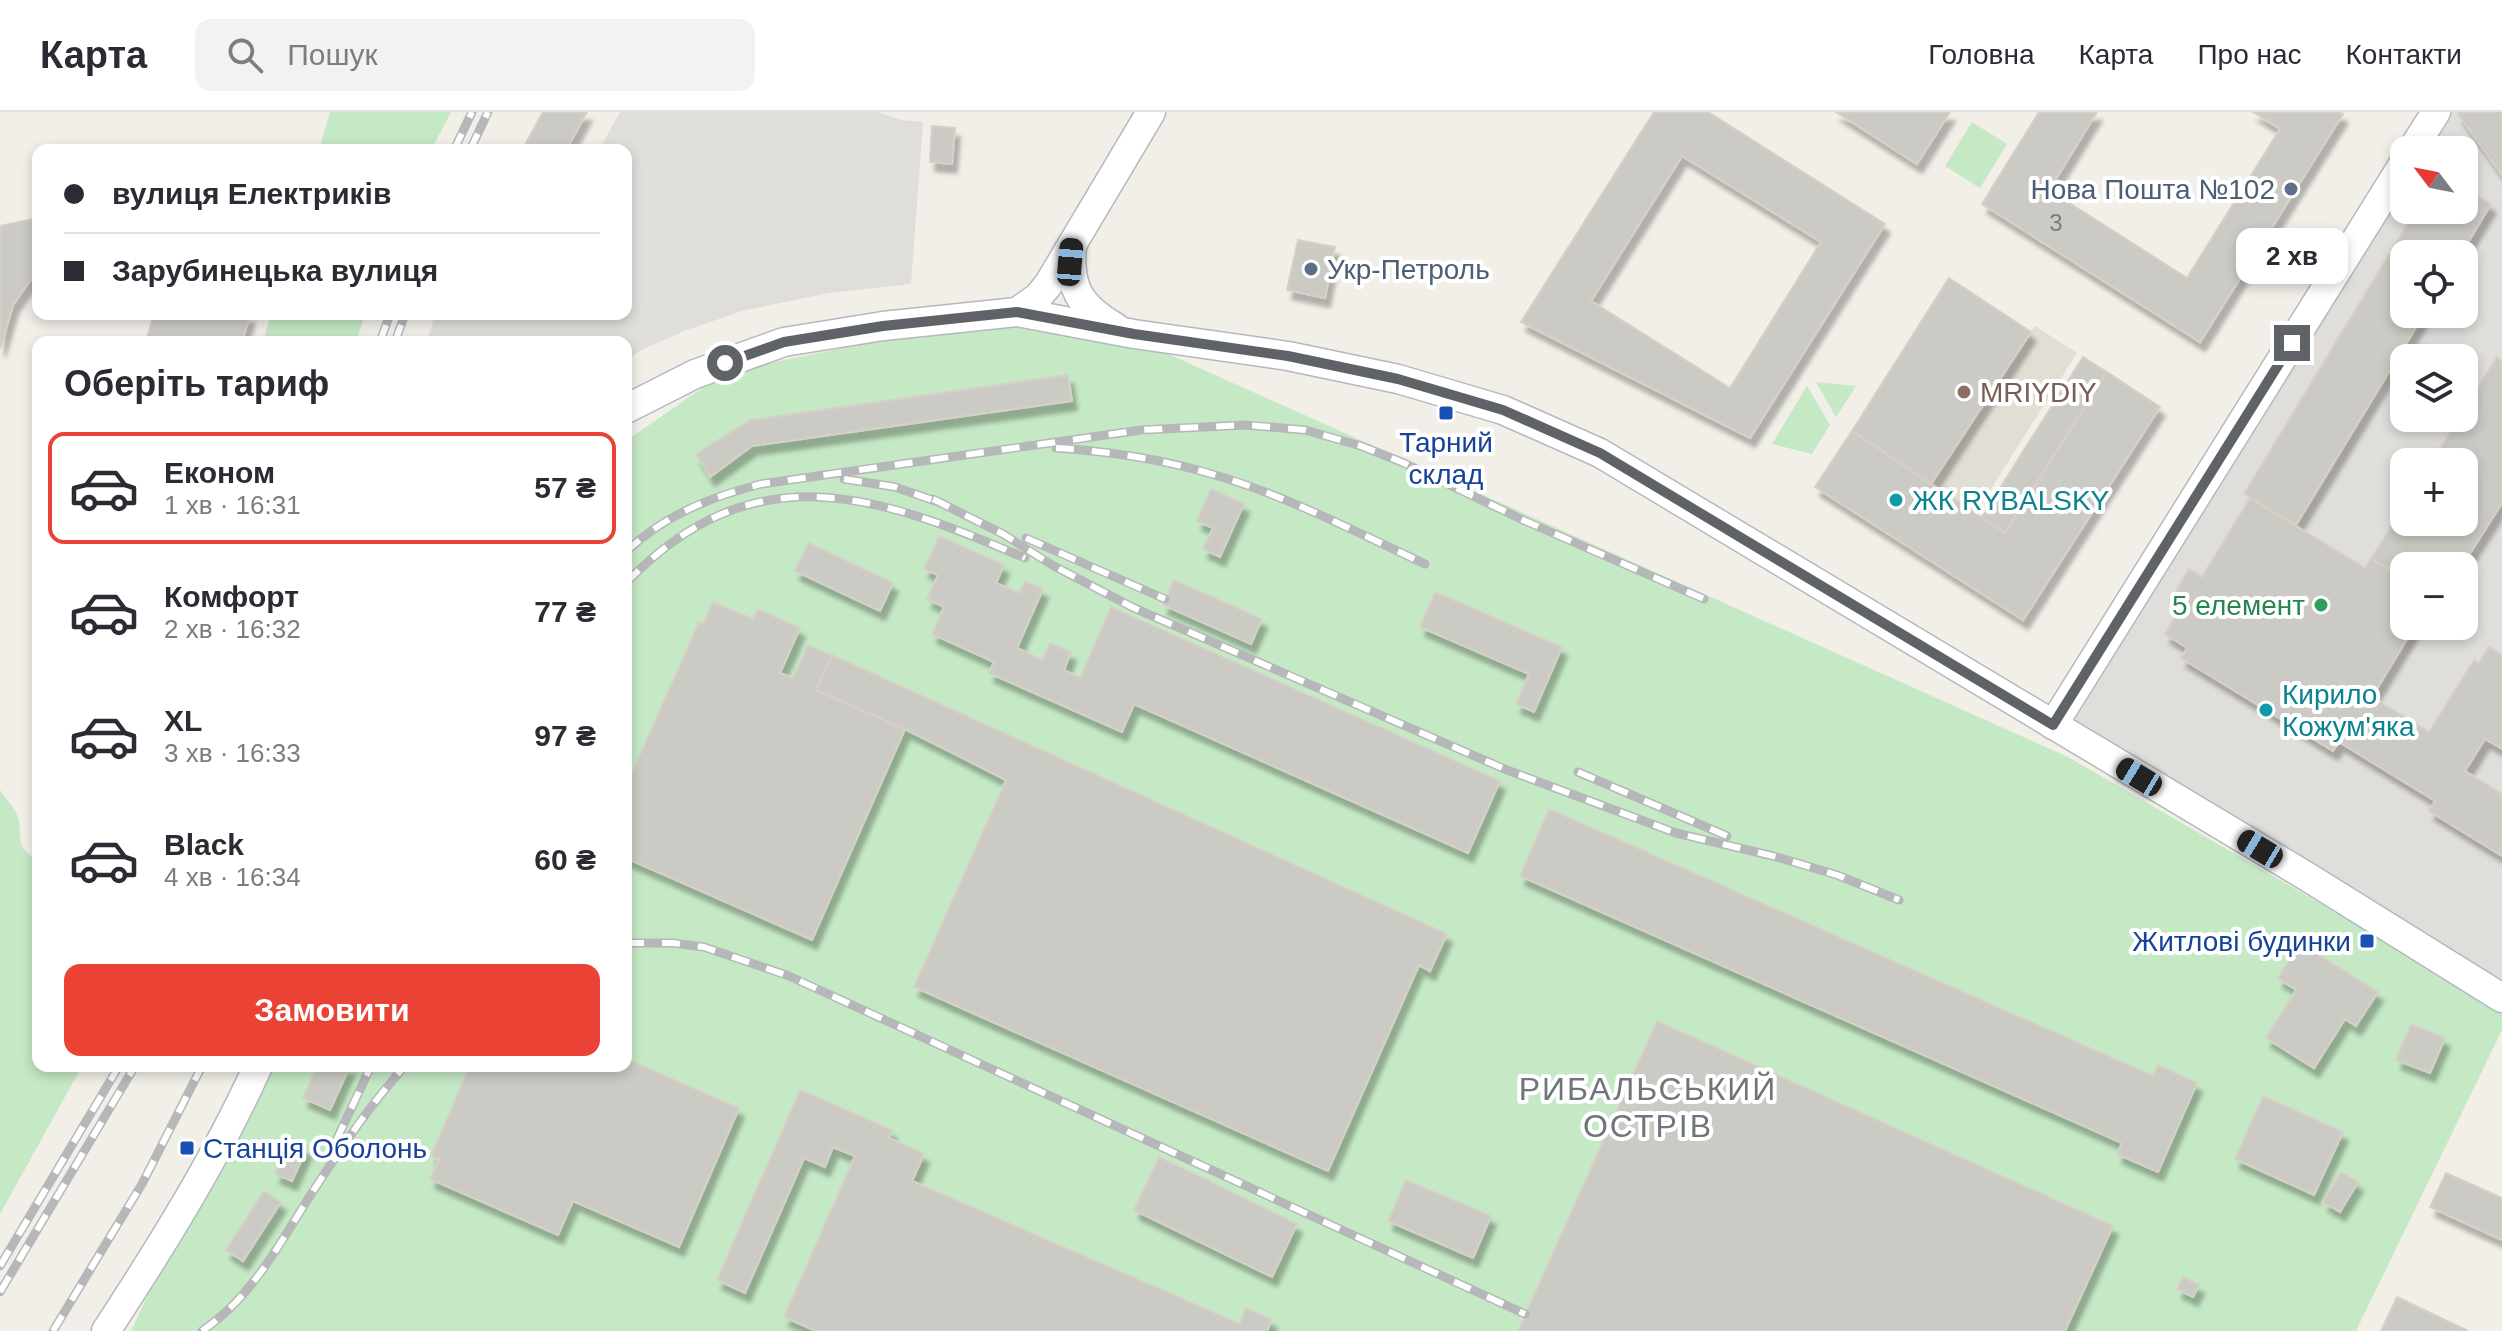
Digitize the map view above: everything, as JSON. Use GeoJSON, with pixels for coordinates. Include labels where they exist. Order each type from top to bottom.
{"type":"FeatureCollection","features":[{"type":"Feature","properties":{"kind":"street"},"geometry":{"type":"LineString","coordinates":[[1017,312],[1038,297],[1048,285],[1151,112]]}},
{"type":"Feature","properties":{"kind":"street"},"geometry":{"type":"LineString","coordinates":[[2421,136],[2436,112]]}},
{"type":"Feature","properties":{"kind":"street"},"geometry":{"type":"LineString","coordinates":[[2053,725],[2390,185]]}},
{"type":"Feature","properties":{"kind":"street"},"geometry":{"type":"LineString","coordinates":[[1072,245],[1071,274],[1079,296],[1093,312],[1122,332]]}},
{"type":"Feature","properties":{"kind":"street"},"geometry":{"type":"LineString","coordinates":[[632,406],[695,374],[784,342],[883,326],[1017,312],[1357,370],[1503,410],[1600,453],[2306,876],[2502,998]]}},
{"type":"Feature","properties":{"kind":"street"},"geometry":{"type":"LineString","coordinates":[[106,1331],[160,1248],[225,1137],[255,1072]]}},
{"type":"Feature","properties":{"kind":"shaded area"},"geometry":{"type":"Polygon","coordinates":[[[620,112],[878,112],[901,120],[923,122],[911,284],[829,293],[742,311],[684,331],[632,357],[632,336],[429,336],[433,320],[632,320],[632,144],[602,144],[620,112]]]}},
{"type":"Feature","properties":{"kind":"shaded area"},"geometry":{"type":"Polygon","coordinates":[[[2451,112],[2502,112],[2502,987],[2064,725],[2390,208],[2390,224],[2478,224],[2478,136],[2436,136],[2451,112]]]}},
{"type":"Feature","properties":{"kind":"shaded area","name":"MRIYDIY"},"geometry":{"type":"Polygon","coordinates":[[[1949,278],[2031,331],[2035,326],[2077,353],[1975,514],[1852,431],[1949,278]]]}},
{"type":"Feature","properties":{"kind":"green space"},"geometry":{"type":"Polygon","coordinates":[[[330,112],[451,112],[434,144],[321,144],[330,112]]]}},
{"type":"Feature","properties":{"kind":"green space"},"geometry":{"type":"Polygon","coordinates":[[[1972,122],[2007,144],[1980,188],[1945,166],[1972,122]]]}},
{"type":"Feature","properties":{"kind":"green space"},"geometry":{"type":"Polygon","coordinates":[[[1059,305],[2068,757],[2502,1009],[2502,1030],[2356,1331],[131,1331],[251,1072],[632,1072],[632,437],[725,372],[1059,305]]]}},
{"type":"Feature","properties":{"kind":"green space"},"geometry":{"type":"Polygon","coordinates":[[[269,320],[363,320],[358,336],[265,336],[269,320]]]}},
{"type":"Feature","properties":{"kind":"green space"},"geometry":{"type":"Polygon","coordinates":[[[1816,382],[1856,386],[1836,417],[1816,382]]]}},
{"type":"Feature","properties":{"kind":"green space"},"geometry":{"type":"Polygon","coordinates":[[[1807,386],[1830,425],[1812,454],[1772,444],[1807,386]]]}},
{"type":"Feature","properties":{"kind":"green space"},"geometry":{"type":"Polygon","coordinates":[[[0,790],[18,817],[22,846],[32,856],[32,1072],[79,1072],[0,1214],[0,790]]]}},
{"type":"Feature","properties":{"kind":"building"},"geometry":{"type":"Polygon","coordinates":[[[543,112],[587,112],[569,144],[525,144],[543,112]]]}},
{"type":"Feature","properties":{"kind":"building"},"geometry":{"type":"Polygon","coordinates":[[[1654,112],[1708,112],[1885,224],[1750,438],[1521,322],[1654,112]],[[1682,156],[1591,301],[1730,388],[1821,242],[1682,156]]]}},
{"type":"Feature","properties":{"kind":"building"},"geometry":{"type":"Polygon","coordinates":[[[1836,112],[1950,112],[1917,164],[1836,112]]]}},
{"type":"Feature","properties":{"kind":"building"},"geometry":{"type":"Polygon","coordinates":[[[2039,112],[2097,112],[2049,190],[2187,278],[2280,129],[2253,112],[2343,114],[2200,342],[1982,204],[2039,112]]]}},
{"type":"Feature","properties":{"kind":"building"},"geometry":{"type":"Polygon","coordinates":[[[2502,112],[2502,175],[2478,142],[2478,136],[2474,136],[2458,114],[2502,112]]]}},
{"type":"Feature","properties":{"kind":"building"},"geometry":{"type":"Polygon","coordinates":[[[932,126],[955,128],[952,164],[930,162],[932,126]]]}},
{"type":"Feature","properties":{"kind":"building"},"geometry":{"type":"Polygon","coordinates":[[[2478,196],[2491,204],[2469,240],[2398,240],[2408,224],[2478,224],[2478,196]]]}},
{"type":"Feature","properties":{"kind":"building"},"geometry":{"type":"Polygon","coordinates":[[[32,219],[32,278],[13,305],[0,349],[0,226],[32,219]]]}},
{"type":"Feature","properties":{"kind":"building","name":"Укр-Петроль"},"geometry":{"type":"Polygon","coordinates":[[[1298,240],[1335,247],[1325,298],[1287,290],[1298,240]]]}},
{"type":"Feature","properties":{"kind":"building"},"geometry":{"type":"Polygon","coordinates":[[[2390,253],[2390,328],[2416,328],[2406,344],[2390,344],[2390,370],[2296,525],[2244,494],[2390,253]]]}},
{"type":"Feature","properties":{"kind":"building","name":"MRIYDIY"},"geometry":{"type":"Polygon","coordinates":[[[1949,278],[2031,332],[1931,484],[1852,431],[1949,278]]]}},
{"type":"Feature","properties":{"kind":"building"},"geometry":{"type":"Polygon","coordinates":[[[152,320],[248,320],[244,336],[148,336],[152,320]]]}},
{"type":"Feature","properties":{"kind":"building"},"geometry":{"type":"Polygon","coordinates":[[[2083,357],[2107,372],[2005,533],[1981,518],[2083,357]]]}},
{"type":"Feature","properties":{"kind":"building"},"geometry":{"type":"Polygon","coordinates":[[[2497,357],[2502,361],[2502,503],[2471,552],[2390,552],[2390,571],[2371,559],[2390,528],[2390,536],[2478,536],[2478,448],[2441,448],[2450,432],[2478,432],[2478,388],[2497,357]]]}},
{"type":"Feature","properties":{"kind":"building","name":"ЖК RYBALSKY"},"geometry":{"type":"Polygon","coordinates":[[[2107,372],[2160,407],[2023,620],[1815,487],[1852,431],[2005,533],[2107,372]]]}},
{"type":"Feature","properties":{"kind":"building"},"geometry":{"type":"Polygon","coordinates":[[[1068,375],[1072,401],[752,446],[710,477],[696,454],[750,420],[1068,375]]]}},
{"type":"Feature","properties":{"kind":"building"},"geometry":{"type":"Polygon","coordinates":[[[1211,489],[1244,504],[1220,557],[1203,549],[1213,528],[1197,521],[1211,489]]]}},
{"type":"Feature","properties":{"kind":"building"},"geometry":{"type":"Polygon","coordinates":[[[2250,498],[2365,568],[2371,559],[2390,571],[2390,640],[2407,640],[2372,697],[2429,732],[2474,660],[2479,663],[2489,647],[2502,655],[2502,749],[2485,739],[2465,771],[2502,794],[2502,856],[2429,811],[2435,801],[2339,742],[2333,751],[2181,658],[2187,648],[2165,634],[2187,598],[2176,591],[2189,569],[2202,577],[2250,498]]]}},
{"type":"Feature","properties":{"kind":"building"},"geometry":{"type":"Polygon","coordinates":[[[939,536],[1004,565],[996,583],[1019,593],[1025,581],[1043,589],[1017,648],[1042,660],[1050,643],[1071,652],[1064,670],[1080,678],[1111,607],[1500,781],[1468,853],[1134,704],[1122,732],[989,673],[994,662],[932,634],[944,607],[927,599],[938,575],[924,569],[939,536]]]}},
{"type":"Feature","properties":{"kind":"building"},"geometry":{"type":"Polygon","coordinates":[[[809,543],[893,583],[880,611],[795,571],[809,543]]]}},
{"type":"Feature","properties":{"kind":"building"},"geometry":{"type":"Polygon","coordinates":[[[1174,580],[1262,619],[1251,644],[1163,605],[1174,580]]]}},
{"type":"Feature","properties":{"kind":"building"},"geometry":{"type":"Polygon","coordinates":[[[1435,592],[1562,647],[1534,712],[1516,704],[1529,674],[1420,627],[1435,592]]]}},
{"type":"Feature","properties":{"kind":"building"},"geometry":{"type":"Polygon","coordinates":[[[713,602],[753,619],[758,609],[800,628],[780,673],[793,678],[808,645],[832,655],[816,690],[905,729],[812,940],[632,861],[632,773],[699,622],[703,624],[713,602]]]}},
{"type":"Feature","properties":{"kind":"building"},"geometry":{"type":"Polygon","coordinates":[[[832,655],[1447,934],[1430,971],[1419,965],[1328,1171],[914,987],[1006,780],[905,729],[816,690],[832,655]]]}},
{"type":"Feature","properties":{"kind":"building"},"geometry":{"type":"Polygon","coordinates":[[[1549,809],[2153,1076],[2158,1065],[2197,1083],[2158,1172],[2117,1154],[2122,1143],[1520,876],[1549,809]]]}},
{"type":"Feature","properties":{"kind":"building"},"geometry":{"type":"Polygon","coordinates":[[[2300,943],[2378,992],[2356,1026],[2345,1019],[2314,1068],[2266,1038],[2296,990],[2278,978],[2300,943]]]}},
{"type":"Feature","properties":{"kind":"building"},"geometry":{"type":"Polygon","coordinates":[[[1657,1021],[2113,1226],[2065,1331],[1518,1331],[1657,1021]]]}},
{"type":"Feature","properties":{"kind":"building"},"geometry":{"type":"Polygon","coordinates":[[[2411,1024],[2445,1038],[2430,1073],[2396,1060],[2411,1024]]]}},
{"type":"Feature","properties":{"kind":"building"},"geometry":{"type":"Polygon","coordinates":[[[632,1062],[739,1108],[679,1247],[573,1201],[558,1235],[430,1179],[439,1159],[431,1156],[467,1072],[632,1072],[632,1062]]]}},
{"type":"Feature","properties":{"kind":"building"},"geometry":{"type":"Polygon","coordinates":[[[314,1072],[347,1072],[330,1110],[303,1098],[314,1072]]]}},
{"type":"Feature","properties":{"kind":"building"},"geometry":{"type":"Polygon","coordinates":[[[800,1090],[892,1130],[889,1138],[924,1154],[912,1181],[1240,1324],[1246,1308],[1272,1319],[1267,1331],[816,1331],[784,1317],[855,1156],[833,1147],[825,1167],[804,1158],[745,1293],[717,1280],[800,1090]]]}},
{"type":"Feature","properties":{"kind":"building"},"geometry":{"type":"Polygon","coordinates":[[[2263,1096],[2343,1132],[2314,1195],[2235,1159],[2263,1096]]]}},
{"type":"Feature","properties":{"kind":"building"},"geometry":{"type":"Polygon","coordinates":[[[290,1141],[307,1148],[292,1181],[275,1174],[290,1141]]]}},
{"type":"Feature","properties":{"kind":"building"},"geometry":{"type":"Polygon","coordinates":[[[1159,1157],[1297,1224],[1272,1277],[1134,1210],[1159,1157]]]}},
{"type":"Feature","properties":{"kind":"building"},"geometry":{"type":"Polygon","coordinates":[[[2341,1172],[2358,1182],[2340,1212],[2323,1202],[2341,1172]]]}},
{"type":"Feature","properties":{"kind":"building"},"geometry":{"type":"Polygon","coordinates":[[[2446,1173],[2502,1198],[2502,1240],[2430,1207],[2446,1173]]]}},
{"type":"Feature","properties":{"kind":"building"},"geometry":{"type":"Polygon","coordinates":[[[1406,1180],[1491,1216],[1473,1258],[1388,1221],[1406,1180]]]}},
{"type":"Feature","properties":{"kind":"building"},"geometry":{"type":"Polygon","coordinates":[[[264,1191],[281,1202],[243,1261],[226,1250],[264,1191]]]}},
{"type":"Feature","properties":{"kind":"building"},"geometry":{"type":"Polygon","coordinates":[[[2183,1277],[2199,1285],[2193,1297],[2177,1289],[2183,1277]]]}},
{"type":"Feature","properties":{"kind":"building"},"geometry":{"type":"Polygon","coordinates":[[[2397,1297],[2468,1331],[2381,1331],[2397,1297]]]}},
{"type":"Feature","properties":{"kind":"railway"},"geometry":{"type":"LineString","coordinates":[[457,144],[472,112]]}},
{"type":"Feature","properties":{"kind":"railway"},"geometry":{"type":"LineString","coordinates":[[473,144],[488,112]]}},
{"type":"Feature","properties":{"kind":"railway"},"geometry":{"type":"LineString","coordinates":[[382,336],[388,320]]}},
{"type":"Feature","properties":{"kind":"railway"},"geometry":{"type":"LineString","coordinates":[[397,336],[403,320]]}},
{"type":"Feature","properties":{"kind":"railway"},"geometry":{"type":"LineString","coordinates":[[632,547],[656,528],[689,509],[761,484],[1141,430],[1245,425],[1305,430],[1361,446],[1704,599]]}},
{"type":"Feature","properties":{"kind":"railway"},"geometry":{"type":"LineString","coordinates":[[1056,448],[1152,460],[1236,482],[1318,514],[1425,564]]}},
{"type":"Feature","properties":{"kind":"railway"},"geometry":{"type":"LineString","coordinates":[[844,479],[895,487],[941,503]]}},
{"type":"Feature","properties":{"kind":"railway"},"geometry":{"type":"LineString","coordinates":[[632,578],[673,541],[721,514],[769,500],[817,497],[867,503],[918,516],[1025,558]]}},
{"type":"Feature","properties":{"kind":"railway"},"geometry":{"type":"LineString","coordinates":[[933,499],[1003,534],[1052,565],[1134,608],[1507,770],[1676,833],[1837,875],[1899,900]]}},
{"type":"Feature","properties":{"kind":"railway"},"geometry":{"type":"LineString","coordinates":[[1026,538],[1165,599]]}},
{"type":"Feature","properties":{"kind":"railway"},"geometry":{"type":"LineString","coordinates":[[1578,772],[1727,836]]}},
{"type":"Feature","properties":{"kind":"railway"},"geometry":{"type":"LineString","coordinates":[[632,943],[704,947],[789,976],[1525,1314]]}},
{"type":"Feature","properties":{"kind":"railway"},"geometry":{"type":"LineString","coordinates":[[0,1266],[115,1072]]}},
{"type":"Feature","properties":{"kind":"railway"},"geometry":{"type":"LineString","coordinates":[[0,1292],[131,1072]]}},
{"type":"Feature","properties":{"kind":"railway"},"geometry":{"type":"LineString","coordinates":[[53,1331],[142,1184],[199,1072]]}},
{"type":"Feature","properties":{"kind":"railway"},"geometry":{"type":"LineString","coordinates":[[336,1141],[368,1072]]}},
{"type":"Feature","properties":{"kind":"railway"},"geometry":{"type":"LineString","coordinates":[[202,1331],[250,1287],[355,1129],[400,1072]]}},
{"type":"Feature","properties":{"kind":"place","name":"Нова Пошта №102"},"geometry":{"type":"Point","coordinates":[2291,189]}},
{"type":"Feature","properties":{"kind":"place","name":"Укр-Петроль"},"geometry":{"type":"Point","coordinates":[1311,269]}},
{"type":"Feature","properties":{"kind":"place","name":"MRIYDIY"},"geometry":{"type":"Point","coordinates":[1964,392]}},
{"type":"Feature","properties":{"kind":"place","name":"Тарний склад"},"geometry":{"type":"Point","coordinates":[1446,413]}},
{"type":"Feature","properties":{"kind":"place","name":"ЖК RYBALSKY"},"geometry":{"type":"Point","coordinates":[1896,500]}},
{"type":"Feature","properties":{"kind":"place","name":"5 елемент"},"geometry":{"type":"Point","coordinates":[2321,605]}},
{"type":"Feature","properties":{"kind":"place","name":"Кирило Кожум'яка"},"geometry":{"type":"Point","coordinates":[2266,710]}},
{"type":"Feature","properties":{"kind":"place","name":"Житлові будинки"},"geometry":{"type":"Point","coordinates":[2367,941]}},
{"type":"Feature","properties":{"kind":"place","name":"Станція Оболонь"},"geometry":{"type":"Point","coordinates":[187,1148]}},
{"type":"Feature","properties":{"kind":"district","name":"РИБАЛЬСЬКИЙ ОСТРІВ"},"geometry":{"type":"Point","coordinates":[1648,1108]}},
{"type":"Feature","properties":{"kind":"route"},"geometry":{"type":"LineString","coordinates":[[725,363],[784,342],[883,326],[1017,312],[1134,334],[1288,356],[1398,379],[1503,410],[1600,453],[2053,725],[2292,343]]}}]}
